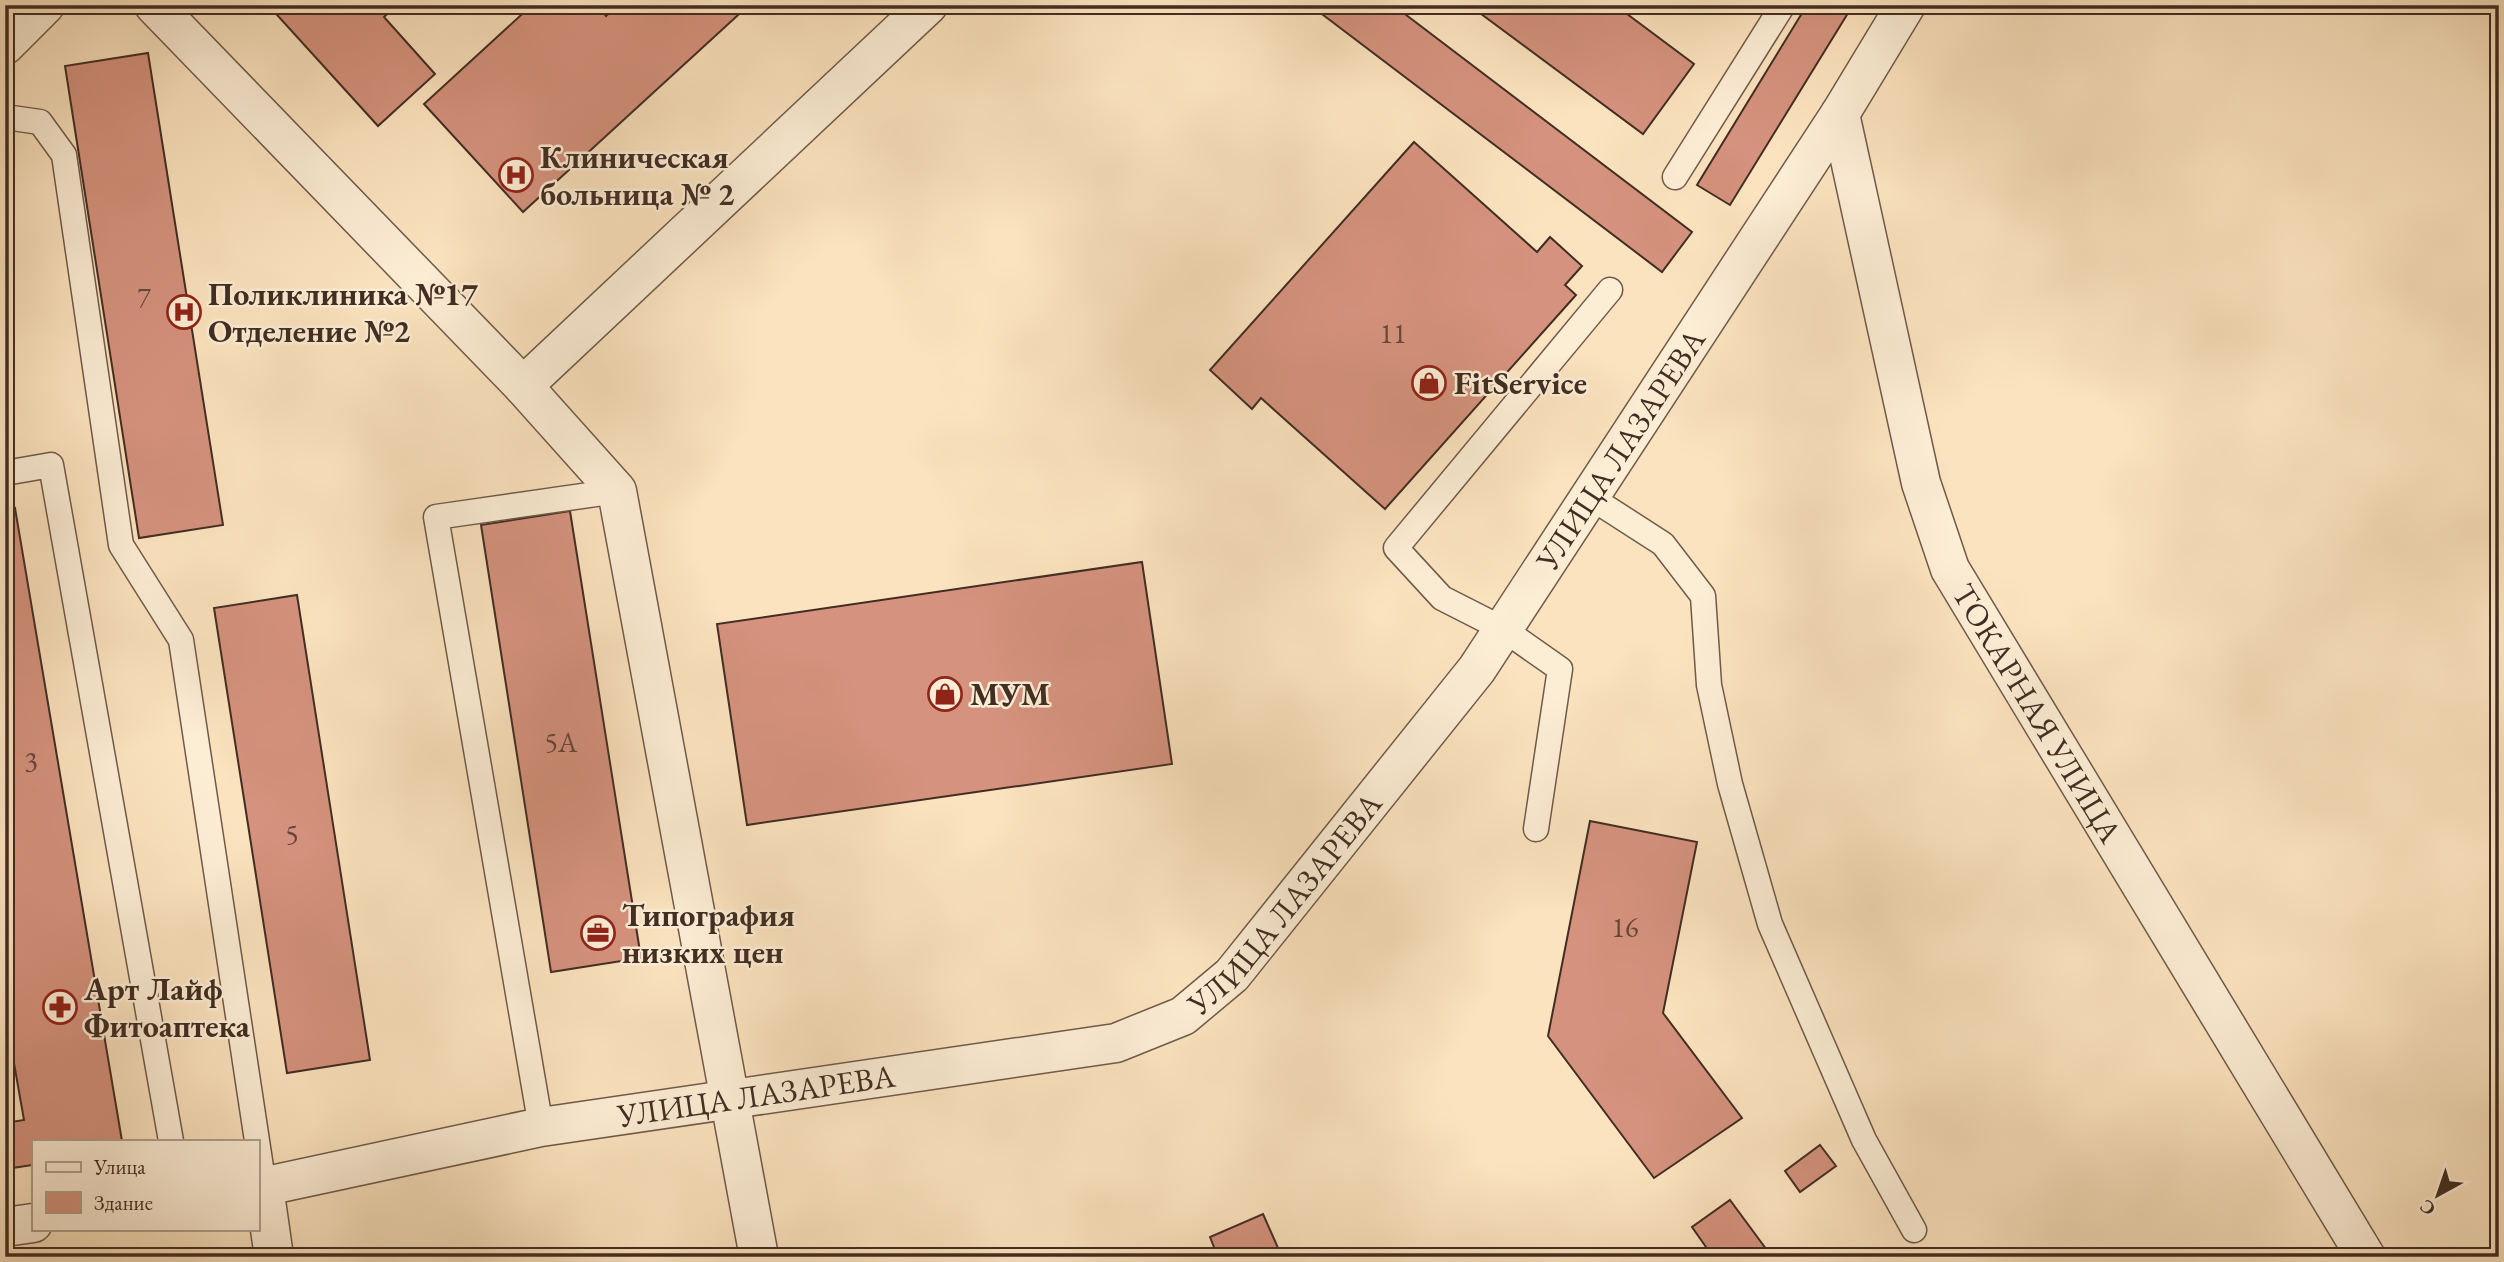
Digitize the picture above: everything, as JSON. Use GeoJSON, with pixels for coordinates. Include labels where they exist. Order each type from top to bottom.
{"type":"FeatureCollection","features":[{"type":"Feature","properties":{"kind":"street"},"geometry":{"type":"LineString","coordinates":[[5,45],[45,5]]}},
{"type":"Feature","properties":{"kind":"street"},"geometry":{"type":"LineString","coordinates":[[154,5],[523,386],[617,491],[759,1257]]}},
{"type":"Feature","properties":{"kind":"street"},"geometry":{"type":"LineString","coordinates":[[523,386],[928,5]]}},
{"type":"Feature","properties":{"kind":"street","name":"УЛИЦА ЛАЗАРЕВА"},"geometry":{"type":"LineString","coordinates":[[261,1187],[541,1126],[1116,1042],[1183,1016],[1232,975],[1477,669],[1840,114],[1906,5]]}},
{"type":"Feature","properties":{"kind":"street","name":"ТОКАРНАЯ УЛИЦА"},"geometry":{"type":"LineString","coordinates":[[1840,114],[1921,483],[1950,569],[2366,1257]]}},
{"type":"Feature","properties":{"kind":"street"},"geometry":{"type":"LineString","coordinates":[[261,1187],[274,1257]]}},
{"type":"Feature","properties":{"kind":"street"},"geometry":{"type":"LineString","coordinates":[[5,1227],[32,1223]]}},
{"type":"Feature","properties":{"kind":"lane"},"geometry":{"type":"LineString","coordinates":[[1675,177],[1783,5]]}},
{"type":"Feature","properties":{"kind":"lane"},"geometry":{"type":"LineString","coordinates":[[5,117],[40,122],[64,155],[121,545],[181,640],[254,1140]]}},
{"type":"Feature","properties":{"kind":"lane"},"geometry":{"type":"LineString","coordinates":[[1536,829],[1560,669],[1503,629],[1441,597],[1396,548],[1610,290]]}},
{"type":"Feature","properties":{"kind":"lane"},"geometry":{"type":"LineString","coordinates":[[5,473],[51,465],[170,1140]]}},
{"type":"Feature","properties":{"kind":"lane"},"geometry":{"type":"LineString","coordinates":[[541,1126],[436,517],[617,491]]}},
{"type":"Feature","properties":{"kind":"lane"},"geometry":{"type":"LineString","coordinates":[[1590,497],[1663,544],[1703,596],[1709,685],[1730,784],[1770,924],[1864,1140],[1914,1230]]}},
{"type":"Feature","properties":{"kind":"building"},"geometry":{"type":"Polygon","coordinates":[[[268,5],[397,5],[384,17],[435,74],[378,126],[268,5]]]}},
{"type":"Feature","properties":{"kind":"building"},"geometry":{"type":"Polygon","coordinates":[[[532,5],[597,5],[606,16],[618,5],[749,5],[523,212],[424,104],[532,5]]]}},
{"type":"Feature","properties":{"kind":"building"},"geometry":{"type":"Polygon","coordinates":[[[1310,5],[1393,5],[1692,232],[1662,272],[1310,5]]]}},
{"type":"Feature","properties":{"kind":"building"},"geometry":{"type":"Polygon","coordinates":[[[1469,5],[1615,5],[1694,64],[1643,134],[1469,5]]]}},
{"type":"Feature","properties":{"kind":"building"},"geometry":{"type":"Polygon","coordinates":[[[1807,5],[1853,5],[1730,205],[1697,185],[1807,5]]]}},
{"type":"Feature","properties":{"kind":"building"},"geometry":{"type":"Polygon","coordinates":[[[148,53],[223,525],[139,538],[65,66],[148,53]]]}},
{"type":"Feature","properties":{"kind":"building"},"geometry":{"type":"Polygon","coordinates":[[[1414,142],[1537,252],[1550,237],[1582,266],[1565,285],[1576,295],[1385,509],[1261,398],[1252,409],[1210,370],[1414,142]]]}},
{"type":"Feature","properties":{"kind":"building"},"geometry":{"type":"Polygon","coordinates":[[[15,508],[122,1140],[32,1140],[32,1165],[12,1168],[5,1123],[24,1120],[5,1012],[5,510],[15,508]]]}},
{"type":"Feature","properties":{"kind":"building"},"geometry":{"type":"Polygon","coordinates":[[[570,511],[641,958],[551,972],[481,525],[570,511]]]}},
{"type":"Feature","properties":{"kind":"building","name":"МУМ"},"geometry":{"type":"Polygon","coordinates":[[[1142,562],[1172,764],[747,825],[717,624],[1142,562]]]}},
{"type":"Feature","properties":{"kind":"building"},"geometry":{"type":"Polygon","coordinates":[[[297,595],[370,1060],[287,1073],[214,608],[297,595]]]}},
{"type":"Feature","properties":{"kind":"building"},"geometry":{"type":"Polygon","coordinates":[[[1590,821],[1697,842],[1663,1013],[1742,1118],[1654,1178],[1548,1036],[1590,821]]]}},
{"type":"Feature","properties":{"kind":"building"},"geometry":{"type":"Polygon","coordinates":[[[1820,1145],[1836,1166],[1800,1192],[1785,1171],[1820,1145]]]}},
{"type":"Feature","properties":{"kind":"building"},"geometry":{"type":"Polygon","coordinates":[[[1730,1200],[1772,1257],[1713,1257],[1692,1227],[1730,1200]]]}},
{"type":"Feature","properties":{"kind":"building"},"geometry":{"type":"Polygon","coordinates":[[[1263,1214],[1282,1257],[1218,1257],[1210,1237],[1263,1214]]]}},
{"type":"Feature","properties":{"kind":"place","name":"Клиническая больница № 2"},"geometry":{"type":"Point","coordinates":[516,175]}},
{"type":"Feature","properties":{"kind":"place","name":"Поликлиника №17 Отделение №2"},"geometry":{"type":"Point","coordinates":[184,312]}},
{"type":"Feature","properties":{"kind":"place","name":"FitService"},"geometry":{"type":"Point","coordinates":[1429,383]}},
{"type":"Feature","properties":{"kind":"place","name":"МУМ"},"geometry":{"type":"Point","coordinates":[945,694]}},
{"type":"Feature","properties":{"kind":"place","name":"Типография низких цен"},"geometry":{"type":"Point","coordinates":[598,933]}},
{"type":"Feature","properties":{"kind":"place","name":"Арт Лайф Фитоаптека"},"geometry":{"type":"Point","coordinates":[60,1007]}}]}
